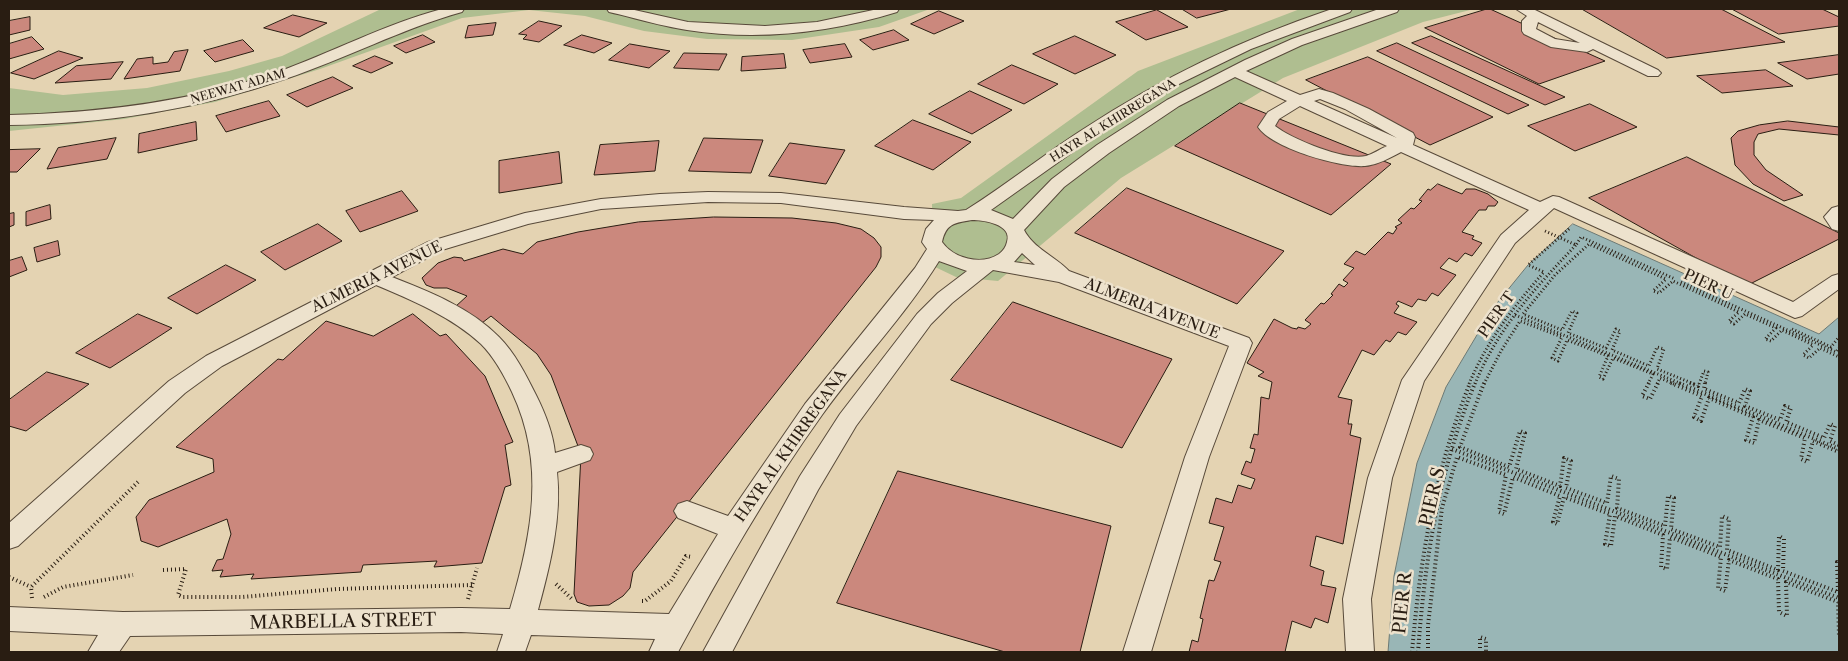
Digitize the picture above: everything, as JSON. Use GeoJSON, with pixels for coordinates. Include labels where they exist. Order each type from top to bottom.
{"type":"FeatureCollection","features":[{"type":"Feature","properties":{"kind":"street","name":"NEEWAT ADAM"},"geometry":{"type":"LineString","coordinates":[[9,120],[43,120],[103,115],[161,107],[214,95],[268,80],[316,63],[400,27],[457,9]]}},
{"type":"Feature","properties":{"kind":"street"},"geometry":{"type":"LineString","coordinates":[[616,9],[687,26],[754,30],[828,24],[892,9]]}},
{"type":"Feature","properties":{"kind":"street","name":"HAYR AL KHIRREGANA"},"geometry":{"type":"LineString","coordinates":[[963,215],[997,199],[1070,146],[1154,92],[1285,29],[1346,9]]}},
{"type":"Feature","properties":{"kind":"street","name":"HAYR AL KHIRREGANA"},"geometry":{"type":"LineString","coordinates":[[1016,234],[1058,183],[1104,149],[1174,103],[1234,71],[1298,42],[1392,9]]}},
{"type":"Feature","properties":{"kind":"street"},"geometry":{"type":"LineString","coordinates":[[1526,12],[1653,73]]}},
{"type":"Feature","properties":{"kind":"street"},"geometry":{"type":"LineString","coordinates":[[1234,71],[1299,100]]}},
{"type":"Feature","properties":{"kind":"street"},"geometry":{"type":"LineString","coordinates":[[1319,94],[1342,102],[1407,137],[1406,143],[1400,146],[1366,161],[1351,161],[1330,156],[1270,131],[1266,126],[1267,120],[1299,100],[1319,94]]}},
{"type":"Feature","properties":{"kind":"street"},"geometry":{"type":"LineString","coordinates":[[1400,146],[1541,209]]}},
{"type":"Feature","properties":{"kind":"street","name":"ALMERIA AVENUE"},"geometry":{"type":"LineString","coordinates":[[9,538],[177,387],[214,361],[374,277],[435,246],[451,240],[525,219],[601,204],[660,199],[745,197],[831,203],[879,210],[963,215]]}},
{"type":"Feature","properties":{"kind":"street"},"geometry":{"type":"LineString","coordinates":[[1360,652],[1357,599],[1366,550],[1380,478],[1412,380],[1508,239],[1541,209],[1554,201],[1795,311],[1839,280]]}},
{"type":"Feature","properties":{"kind":"street","name":"ALMERIA AVENUE"},"geometry":{"type":"LineString","coordinates":[[879,210],[934,244]]}},
{"type":"Feature","properties":{"kind":"street"},"geometry":{"type":"LineString","coordinates":[[1839,212],[1833,217],[1839,224]]}},
{"type":"Feature","properties":{"kind":"street"},"geometry":{"type":"LineString","coordinates":[[963,215],[1000,219],[1016,234],[1014,252],[1005,259],[989,264],[962,264],[947,259],[934,244],[938,225],[963,215]]}},
{"type":"Feature","properties":{"kind":"street","name":"ALMERIA AVENUE"},"geometry":{"type":"LineString","coordinates":[[1016,234],[1038,258],[1063,276]]}},
{"type":"Feature","properties":{"kind":"street","name":"HAYR AL KHIRREGANA"},"geometry":{"type":"LineString","coordinates":[[663,652],[734,529],[768,475],[813,409],[846,366],[913,287],[934,244]]}},
{"type":"Feature","properties":{"kind":"street"},"geometry":{"type":"LineString","coordinates":[[717,652],[809,483],[848,420],[924,318],[958,287],[989,264]]}},
{"type":"Feature","properties":{"kind":"street","name":"ALMERIA AVENUE"},"geometry":{"type":"LineString","coordinates":[[989,264],[1063,276],[1241,343],[1218,397],[1168,547],[1138,652]]}},
{"type":"Feature","properties":{"kind":"street"},"geometry":{"type":"LineString","coordinates":[[374,277],[419,295],[460,319],[488,339],[505,359],[525,392],[538,426],[546,466],[547,502],[540,545],[521,621],[510,652]]}},
{"type":"Feature","properties":{"kind":"street"},"geometry":{"type":"LineString","coordinates":[[546,466],[581,454]]}},
{"type":"Feature","properties":{"kind":"street"},"geometry":{"type":"LineString","coordinates":[[687,511],[734,529]]}},
{"type":"Feature","properties":{"kind":"street","name":"MARBELLA STREET"},"geometry":{"type":"LineString","coordinates":[[9,619],[123,624],[461,620],[677,627]]}},
{"type":"Feature","properties":{"kind":"street"},"geometry":{"type":"LineString","coordinates":[[102,652],[123,624]]}},
{"type":"Feature","properties":{"kind":"path","name":"PIER U"},"geometry":{"type":"LineString","coordinates":[[1558,237],[1569,228],[1831,347],[1839,337]]}},
{"type":"Feature","properties":{"kind":"path"},"geometry":{"type":"LineString","coordinates":[[1558,237],[1576,245]]}},
{"type":"Feature","properties":{"kind":"path","name":"PIER T"},"geometry":{"type":"LineString","coordinates":[[1474,374],[1489,344],[1509,313],[1544,272],[1528,265],[1558,237]]}},
{"type":"Feature","properties":{"kind":"path"},"geometry":{"type":"LineString","coordinates":[[1418,652],[1435,506],[1461,418],[1491,352],[1515,315],[1581,237],[1836,352],[1839,348]]}},
{"type":"Feature","properties":{"kind":"path","name":"PIER U"},"geometry":{"type":"LineString","coordinates":[[1555,275],[1589,244],[1666,279],[1653,291],[1658,293],[1673,281],[1739,312],[1729,321],[1734,324],[1745,314],[1776,328],[1766,339],[1770,341],[1782,330],[1813,345],[1803,356],[1809,358],[1820,348],[1839,357]]}},
{"type":"Feature","properties":{"kind":"path","name":"PIER T"},"geometry":{"type":"LineString","coordinates":[[1555,275],[1524,314],[1562,330],[1572,311],[1576,313],[1568,332],[1606,348],[1616,329],[1620,331],[1612,350],[1650,366],[1657,347],[1664,349],[1657,369],[1698,386],[1704,371],[1708,372],[1704,389],[1739,403],[1745,389],[1750,391],[1746,406],[1780,420],[1785,406],[1791,408],[1786,422],[1824,438],[1830,424],[1836,426],[1830,441],[1839,445]]}},
{"type":"Feature","properties":{"kind":"path"},"geometry":{"type":"LineString","coordinates":[[1515,315],[1839,450]]}},
{"type":"Feature","properties":{"kind":"path","name":"PIER T"},"geometry":{"type":"LineString","coordinates":[[1839,450],[1813,441],[1808,462],[1801,459],[1806,438],[1760,420],[1754,443],[1746,440],[1753,417],[1709,398],[1701,421],[1694,417],[1702,396],[1660,378],[1650,400],[1642,396],[1653,374],[1613,358],[1603,379],[1599,377],[1608,356],[1567,340],[1558,361],[1552,358],[1562,336],[1520,321],[1502,348],[1486,379],[1468,421],[1460,447],[1509,467],[1520,431],[1525,433],[1516,469],[1560,486],[1564,458],[1571,461],[1566,488],[1607,503],[1610,476],[1619,479],[1617,508],[1665,526],[1668,496],[1674,498],[1671,529],[1720,547],[1722,516],[1729,519],[1727,550],[1778,570],[1779,536],[1784,539],[1784,572],[1838,592],[1839,563]]}},
{"type":"Feature","properties":{"kind":"path","name":"PIER S"},"geometry":{"type":"LineString","coordinates":[[1422,556],[1431,504],[1445,451],[1474,374]]}},
{"type":"Feature","properties":{"kind":"path"},"geometry":{"type":"LineString","coordinates":[[1452,449],[1839,598]]}},
{"type":"Feature","properties":{"kind":"path","name":"PIER S"},"geometry":{"type":"LineString","coordinates":[[1435,558],[1442,508],[1457,457],[1506,475],[1499,512],[1504,514],[1513,477],[1560,496],[1553,522],[1557,524],[1564,497],[1610,514],[1605,544],[1611,546],[1615,516],[1663,535],[1661,567],[1667,569],[1670,537],[1721,557],[1718,588],[1725,591],[1729,560],[1778,579],[1779,612],[1787,616],[1786,582],[1838,602],[1839,636]]}},
{"type":"Feature","properties":{"kind":"path"},"geometry":{"type":"LineString","coordinates":[[133,575],[63,587],[32,603],[31,587],[140,480]]}},
{"type":"Feature","properties":{"kind":"path"},"geometry":{"type":"LineString","coordinates":[[638,602],[645,601],[671,581],[686,556],[698,557]]}},
{"type":"Feature","properties":{"kind":"path","name":"PIER R"},"geometry":{"type":"LineString","coordinates":[[1412,652],[1422,556]]}},
{"type":"Feature","properties":{"kind":"path","name":"PIER R"},"geometry":{"type":"LineString","coordinates":[[1428,652],[1428,625],[1435,558]]}},
{"type":"Feature","properties":{"kind":"path"},"geometry":{"type":"LineString","coordinates":[[467,601],[477,568]]}},
{"type":"Feature","properties":{"kind":"path"},"geometry":{"type":"LineString","coordinates":[[163,570],[186,569],[178,595],[182,597],[472,586]]}},
{"type":"Feature","properties":{"kind":"path"},"geometry":{"type":"LineString","coordinates":[[9,577],[31,587]]}},
{"type":"Feature","properties":{"kind":"path"},"geometry":{"type":"LineString","coordinates":[[555,578],[555,583],[576,603]]}},
{"type":"Feature","properties":{"kind":"path"},"geometry":{"type":"LineString","coordinates":[[1480,652],[1480,637],[1486,639],[1486,652]]}},
{"type":"Feature","properties":{"kind":"green space"},"geometry":{"type":"Polygon","coordinates":[[[381,9],[930,9],[879,27],[792,40],[707,39],[644,31],[585,16],[529,10],[462,18],[320,69],[215,102],[124,119],[9,131],[9,88],[63,95],[147,88],[229,71],[282,56],[381,9]]]}},
{"type":"Feature","properties":{"kind":"green space"},"geometry":{"type":"Polygon","coordinates":[[[1300,9],[1474,9],[1423,22],[1283,78],[1121,178],[998,281],[956,277],[933,266],[932,204],[961,198],[1138,71],[1300,9]]]}},
{"type":"Feature","properties":{"kind":"water"},"geometry":{"type":"Polygon","coordinates":[[[1573,224],[1819,334],[1839,317],[1839,652],[1388,652],[1394,576],[1417,463],[1446,387],[1493,308],[1528,265],[1573,224]]]}},
{"type":"Feature","properties":{"kind":"building"},"geometry":{"type":"Polygon","coordinates":[[[1182,9],[1231,9],[1197,18],[1182,9]]]}},
{"type":"Feature","properties":{"kind":"building"},"geometry":{"type":"Polygon","coordinates":[[[1487,9],[1605,61],[1539,84],[1425,28],[1487,9]]]}},
{"type":"Feature","properties":{"kind":"building"},"geometry":{"type":"Polygon","coordinates":[[[1582,9],[1721,9],[1785,42],[1667,58],[1582,9]]]}},
{"type":"Feature","properties":{"kind":"building"},"geometry":{"type":"Polygon","coordinates":[[[1732,9],[1822,9],[1839,17],[1839,26],[1779,34],[1732,9]]]}},
{"type":"Feature","properties":{"kind":"building"},"geometry":{"type":"Polygon","coordinates":[[[1157,10],[1188,27],[1146,40],[1116,22],[1157,10]]]}},
{"type":"Feature","properties":{"kind":"building"},"geometry":{"type":"Polygon","coordinates":[[[939,11],[964,21],[934,34],[911,24],[939,11]]]}},
{"type":"Feature","properties":{"kind":"building"},"geometry":{"type":"Polygon","coordinates":[[[293,15],[327,23],[299,37],[264,28],[293,15]]]}},
{"type":"Feature","properties":{"kind":"building"},"geometry":{"type":"Polygon","coordinates":[[[30,17],[30,30],[9,35],[9,21],[30,17]]]}},
{"type":"Feature","properties":{"kind":"building"},"geometry":{"type":"Polygon","coordinates":[[[539,21],[562,26],[539,42],[523,39],[527,35],[519,34],[539,21]]]}},
{"type":"Feature","properties":{"kind":"building"},"geometry":{"type":"Polygon","coordinates":[[[496,23],[493,35],[465,38],[468,26],[496,23]]]}},
{"type":"Feature","properties":{"kind":"building"},"geometry":{"type":"Polygon","coordinates":[[[894,30],[909,40],[873,50],[860,40],[894,30]]]}},
{"type":"Feature","properties":{"kind":"building"},"geometry":{"type":"Polygon","coordinates":[[[423,35],[435,42],[406,53],[394,46],[423,35]]]}},
{"type":"Feature","properties":{"kind":"building"},"geometry":{"type":"Polygon","coordinates":[[[582,35],[612,43],[594,53],[564,45],[582,35]]]}},
{"type":"Feature","properties":{"kind":"building"},"geometry":{"type":"Polygon","coordinates":[[[1075,36],[1116,55],[1075,74],[1033,54],[1075,36]]]}},
{"type":"Feature","properties":{"kind":"building"},"geometry":{"type":"Polygon","coordinates":[[[1431,36],[1565,97],[1545,105],[1412,43],[1431,36]]]}},
{"type":"Feature","properties":{"kind":"building"},"geometry":{"type":"Polygon","coordinates":[[[32,37],[44,49],[9,59],[9,44],[32,37]]]}},
{"type":"Feature","properties":{"kind":"building"},"geometry":{"type":"Polygon","coordinates":[[[243,40],[254,51],[215,62],[204,51],[243,40]]]}},
{"type":"Feature","properties":{"kind":"building"},"geometry":{"type":"Polygon","coordinates":[[[1397,43],[1529,105],[1508,114],[1377,51],[1397,43]]]}},
{"type":"Feature","properties":{"kind":"building"},"geometry":{"type":"Polygon","coordinates":[[[630,44],[670,51],[649,68],[609,60],[630,44]]]}},
{"type":"Feature","properties":{"kind":"building"},"geometry":{"type":"Polygon","coordinates":[[[845,44],[852,57],[810,63],[803,50],[845,44]]]}},
{"type":"Feature","properties":{"kind":"building"},"geometry":{"type":"Polygon","coordinates":[[[188,50],[180,71],[124,79],[137,59],[153,57],[153,64],[168,62],[174,52],[188,50]]]}},
{"type":"Feature","properties":{"kind":"building"},"geometry":{"type":"Polygon","coordinates":[[[59,51],[83,58],[34,79],[11,73],[59,51]]]}},
{"type":"Feature","properties":{"kind":"building"},"geometry":{"type":"Polygon","coordinates":[[[684,53],[727,54],[719,70],[674,68],[684,53]]]}},
{"type":"Feature","properties":{"kind":"building"},"geometry":{"type":"Polygon","coordinates":[[[784,54],[786,68],[741,71],[742,57],[784,54]]]}},
{"type":"Feature","properties":{"kind":"building"},"geometry":{"type":"Polygon","coordinates":[[[1839,55],[1839,74],[1807,79],[1778,63],[1839,55]]]}},
{"type":"Feature","properties":{"kind":"building"},"geometry":{"type":"Polygon","coordinates":[[[375,56],[393,63],[371,73],[353,66],[375,56]]]}},
{"type":"Feature","properties":{"kind":"building"},"geometry":{"type":"Polygon","coordinates":[[[1368,57],[1493,117],[1430,145],[1306,80],[1368,57]]]}},
{"type":"Feature","properties":{"kind":"building"},"geometry":{"type":"Polygon","coordinates":[[[123,62],[111,79],[55,83],[76,66],[123,62]]]}},
{"type":"Feature","properties":{"kind":"building"},"geometry":{"type":"Polygon","coordinates":[[[1012,65],[1058,84],[1024,104],[978,84],[1012,65]]]}},
{"type":"Feature","properties":{"kind":"building"},"geometry":{"type":"Polygon","coordinates":[[[1766,70],[1793,86],[1722,93],[1697,76],[1766,70]]]}},
{"type":"Feature","properties":{"kind":"building"},"geometry":{"type":"Polygon","coordinates":[[[333,77],[353,88],[307,107],[287,95],[333,77]]]}},
{"type":"Feature","properties":{"kind":"building"},"geometry":{"type":"Polygon","coordinates":[[[970,91],[1012,110],[972,134],[929,114],[970,91]]]}},
{"type":"Feature","properties":{"kind":"building"},"geometry":{"type":"Polygon","coordinates":[[[269,101],[280,116],[226,132],[216,116],[269,101]]]}},
{"type":"Feature","properties":{"kind":"building"},"geometry":{"type":"Polygon","coordinates":[[[1240,103],[1391,164],[1331,215],[1175,146],[1240,103]]]}},
{"type":"Feature","properties":{"kind":"building"},"geometry":{"type":"Polygon","coordinates":[[[1590,104],[1637,127],[1575,151],[1528,126],[1590,104]]]}},
{"type":"Feature","properties":{"kind":"building"},"geometry":{"type":"Polygon","coordinates":[[[913,120],[971,142],[933,170],[875,146],[913,120]]]}},
{"type":"Feature","properties":{"kind":"building"},"geometry":{"type":"Polygon","coordinates":[[[1788,121],[1839,127],[1839,135],[1779,129],[1758,134],[1754,142],[1754,155],[1766,170],[1803,195],[1784,201],[1753,184],[1735,165],[1731,138],[1738,131],[1759,125],[1788,121]]]}},
{"type":"Feature","properties":{"kind":"building"},"geometry":{"type":"Polygon","coordinates":[[[196,122],[197,140],[138,153],[139,134],[196,122]]]}},
{"type":"Feature","properties":{"kind":"building"},"geometry":{"type":"Polygon","coordinates":[[[116,138],[107,159],[47,169],[58,148],[116,138]]]}},
{"type":"Feature","properties":{"kind":"building"},"geometry":{"type":"Polygon","coordinates":[[[704,138],[763,140],[751,173],[689,171],[704,138]]]}},
{"type":"Feature","properties":{"kind":"building"},"geometry":{"type":"Polygon","coordinates":[[[659,141],[655,171],[594,175],[600,145],[659,141]]]}},
{"type":"Feature","properties":{"kind":"building"},"geometry":{"type":"Polygon","coordinates":[[[790,143],[845,150],[826,184],[769,176],[790,143]]]}},
{"type":"Feature","properties":{"kind":"building"},"geometry":{"type":"Polygon","coordinates":[[[40,149],[17,172],[9,172],[9,150],[40,149]]]}},
{"type":"Feature","properties":{"kind":"building"},"geometry":{"type":"Polygon","coordinates":[[[559,152],[562,183],[499,193],[499,161],[559,152]]]}},
{"type":"Feature","properties":{"kind":"building"},"geometry":{"type":"Polygon","coordinates":[[[1687,157],[1839,233],[1839,239],[1746,286],[1589,198],[1687,157]]]}},
{"type":"Feature","properties":{"kind":"building"},"geometry":{"type":"Polygon","coordinates":[[[1438,184],[1462,194],[1466,189],[1475,189],[1488,194],[1498,202],[1495,206],[1488,206],[1486,210],[1479,210],[1462,232],[1474,236],[1472,239],[1482,243],[1472,256],[1465,253],[1457,262],[1449,258],[1440,268],[1456,275],[1438,296],[1432,293],[1426,301],[1418,299],[1412,307],[1398,301],[1396,304],[1399,306],[1394,313],[1417,322],[1406,335],[1398,332],[1390,342],[1386,340],[1374,355],[1362,350],[1338,397],[1352,400],[1348,424],[1352,424],[1350,435],[1361,438],[1343,544],[1316,536],[1310,566],[1324,571],[1321,585],[1336,588],[1328,623],[1315,618],[1311,628],[1292,621],[1285,652],[1189,652],[1192,640],[1198,642],[1203,619],[1200,618],[1209,580],[1214,581],[1221,562],[1214,560],[1224,527],[1209,523],[1216,498],[1232,503],[1238,485],[1251,489],[1255,479],[1241,474],[1246,461],[1251,463],[1255,449],[1250,448],[1254,434],[1258,435],[1261,397],[1269,399],[1272,382],[1258,376],[1264,372],[1247,363],[1274,319],[1297,329],[1298,327],[1305,329],[1311,324],[1305,320],[1321,303],[1324,304],[1333,295],[1331,294],[1339,284],[1344,287],[1348,283],[1343,280],[1354,268],[1344,264],[1356,251],[1365,255],[1388,232],[1393,234],[1397,228],[1395,227],[1402,223],[1398,220],[1422,201],[1419,200],[1428,189],[1430,190],[1438,184]]]}},
{"type":"Feature","properties":{"kind":"building"},"geometry":{"type":"Polygon","coordinates":[[[1127,188],[1284,251],[1237,304],[1075,233],[1127,188]]]}},
{"type":"Feature","properties":{"kind":"building"},"geometry":{"type":"Polygon","coordinates":[[[402,191],[418,211],[360,232],[346,211],[402,191]]]}},
{"type":"Feature","properties":{"kind":"building"},"geometry":{"type":"Polygon","coordinates":[[[50,205],[51,219],[26,226],[26,212],[50,205]]]}},
{"type":"Feature","properties":{"kind":"building"},"geometry":{"type":"Polygon","coordinates":[[[14,213],[14,225],[9,227],[9,214],[14,213]]]}},
{"type":"Feature","properties":{"kind":"building"},"geometry":{"type":"Polygon","coordinates":[[[714,217],[792,218],[836,223],[861,229],[874,238],[881,247],[881,257],[876,267],[633,572],[630,588],[623,596],[609,605],[589,606],[577,602],[574,594],[581,454],[551,375],[537,354],[491,316],[482,323],[455,307],[467,296],[447,288],[434,288],[426,285],[422,278],[438,263],[454,257],[462,258],[464,261],[503,249],[523,254],[537,242],[578,232],[638,222],[714,217]]]}},
{"type":"Feature","properties":{"kind":"building"},"geometry":{"type":"Polygon","coordinates":[[[318,224],[342,241],[285,270],[261,252],[318,224]]]}},
{"type":"Feature","properties":{"kind":"building"},"geometry":{"type":"Polygon","coordinates":[[[58,241],[60,255],[37,262],[34,248],[58,241]]]}},
{"type":"Feature","properties":{"kind":"building"},"geometry":{"type":"Polygon","coordinates":[[[22,257],[27,270],[9,277],[9,261],[22,257]]]}},
{"type":"Feature","properties":{"kind":"building"},"geometry":{"type":"Polygon","coordinates":[[[226,265],[256,280],[197,314],[168,298],[226,265]]]}},
{"type":"Feature","properties":{"kind":"building"},"geometry":{"type":"Polygon","coordinates":[[[1013,302],[1172,359],[1122,448],[951,380],[1013,302]]]}},
{"type":"Feature","properties":{"kind":"building"},"geometry":{"type":"Polygon","coordinates":[[[138,314],[172,328],[110,368],[76,353],[138,314]]]}},
{"type":"Feature","properties":{"kind":"building"},"geometry":{"type":"Polygon","coordinates":[[[413,314],[440,336],[446,334],[485,376],[513,442],[505,445],[511,485],[505,487],[482,563],[434,567],[437,561],[363,565],[361,572],[251,579],[254,574],[220,577],[223,570],[212,571],[217,560],[223,559],[231,534],[227,519],[158,547],[141,541],[136,517],[149,500],[214,472],[213,459],[176,447],[278,359],[283,360],[326,321],[373,336],[413,314]]]}},
{"type":"Feature","properties":{"kind":"building"},"geometry":{"type":"Polygon","coordinates":[[[47,372],[89,384],[26,431],[9,426],[9,400],[47,372]]]}},
{"type":"Feature","properties":{"kind":"building"},"geometry":{"type":"Polygon","coordinates":[[[898,471],[1111,526],[1080,652],[1005,652],[837,603],[898,471]]]}}]}
